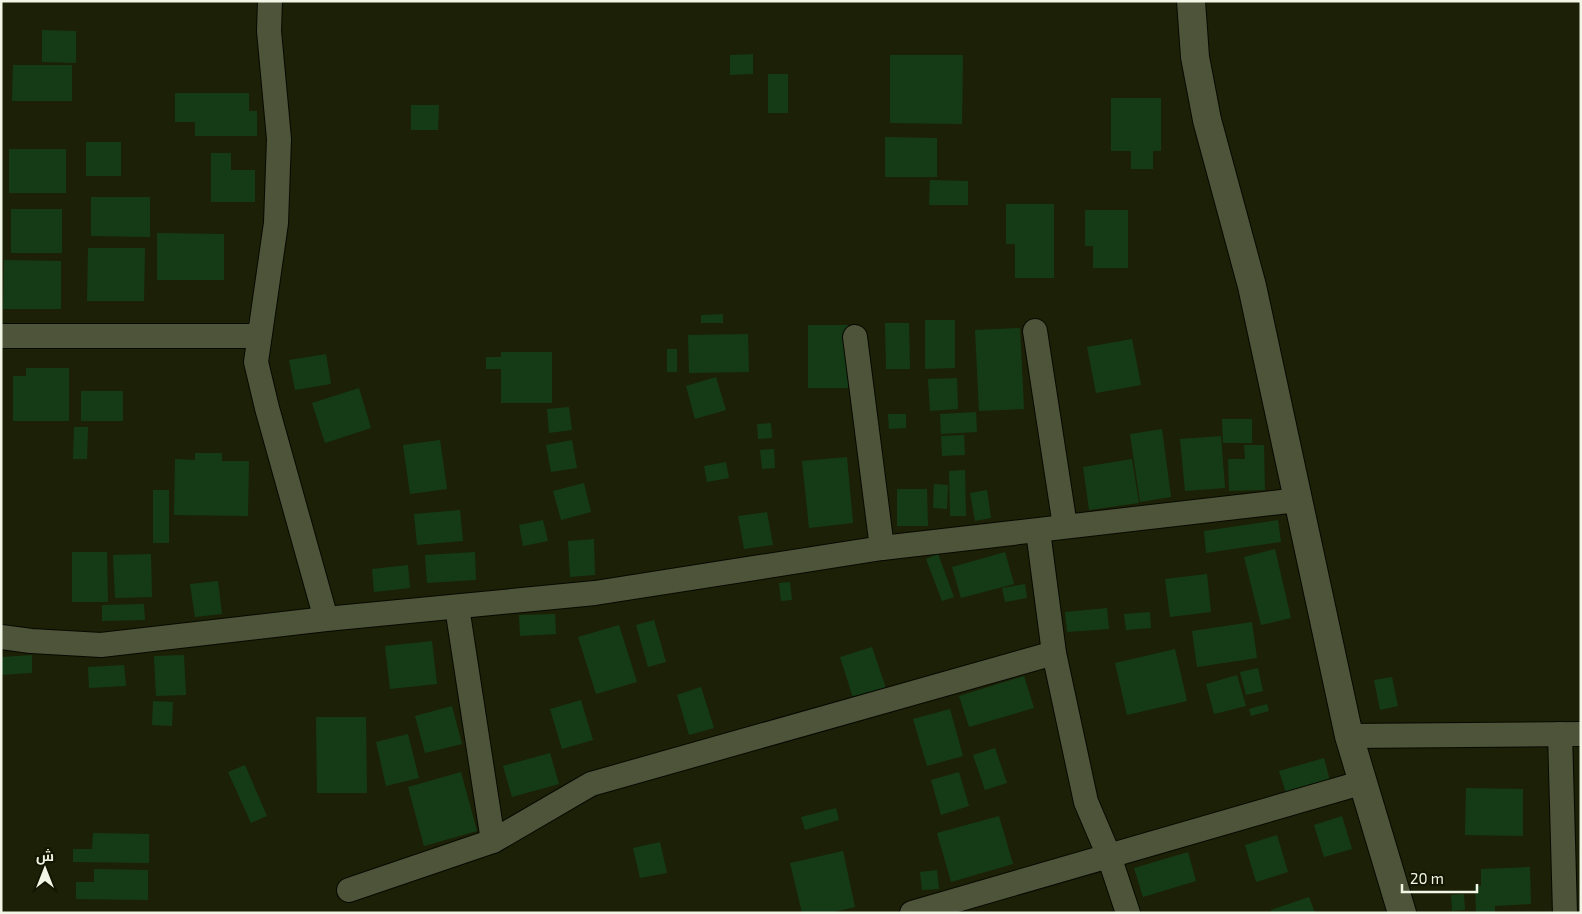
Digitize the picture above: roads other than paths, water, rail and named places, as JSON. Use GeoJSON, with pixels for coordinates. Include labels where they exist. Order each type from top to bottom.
{"type":"FeatureCollection","features":[{"type":"Feature","properties":{"kind":"main road"},"geometry":{"type":"LineString","coordinates":[[1191,1],[1199,86],[1252,286],[1349,736],[1402,913]]}},
{"type":"Feature","properties":{"kind":"street"},"geometry":{"type":"LineString","coordinates":[[270,1],[269,31],[279,139],[276,222],[256,362],[326,619]]}},
{"type":"Feature","properties":{"kind":"street"},"geometry":{"type":"LineString","coordinates":[[1036,331],[1065,526]]}},
{"type":"Feature","properties":{"kind":"street"},"geometry":{"type":"LineString","coordinates":[[1,336],[259,336]]}},
{"type":"Feature","properties":{"kind":"street"},"geometry":{"type":"LineString","coordinates":[[855,338],[882,548]]}},
{"type":"Feature","properties":{"kind":"street"},"geometry":{"type":"LineString","coordinates":[[1,637],[31,641],[101,645],[326,619],[595,593],[882,548],[1298,500]]}},
{"type":"Feature","properties":{"kind":"street"},"geometry":{"type":"LineString","coordinates":[[1038,531],[1054,653],[1086,802],[1109,856],[1128,913]]}},
{"type":"Feature","properties":{"kind":"street"},"geometry":{"type":"LineString","coordinates":[[457,607],[493,841]]}},
{"type":"Feature","properties":{"kind":"street"},"geometry":{"type":"LineString","coordinates":[[349,890],[493,841],[591,784],[1054,653]]}},
{"type":"Feature","properties":{"kind":"street"},"geometry":{"type":"LineString","coordinates":[[1349,736],[1570,734],[1565,913]]}},
{"type":"Feature","properties":{"kind":"street"},"geometry":{"type":"LineString","coordinates":[[912,913],[1364,782]]}}]}
